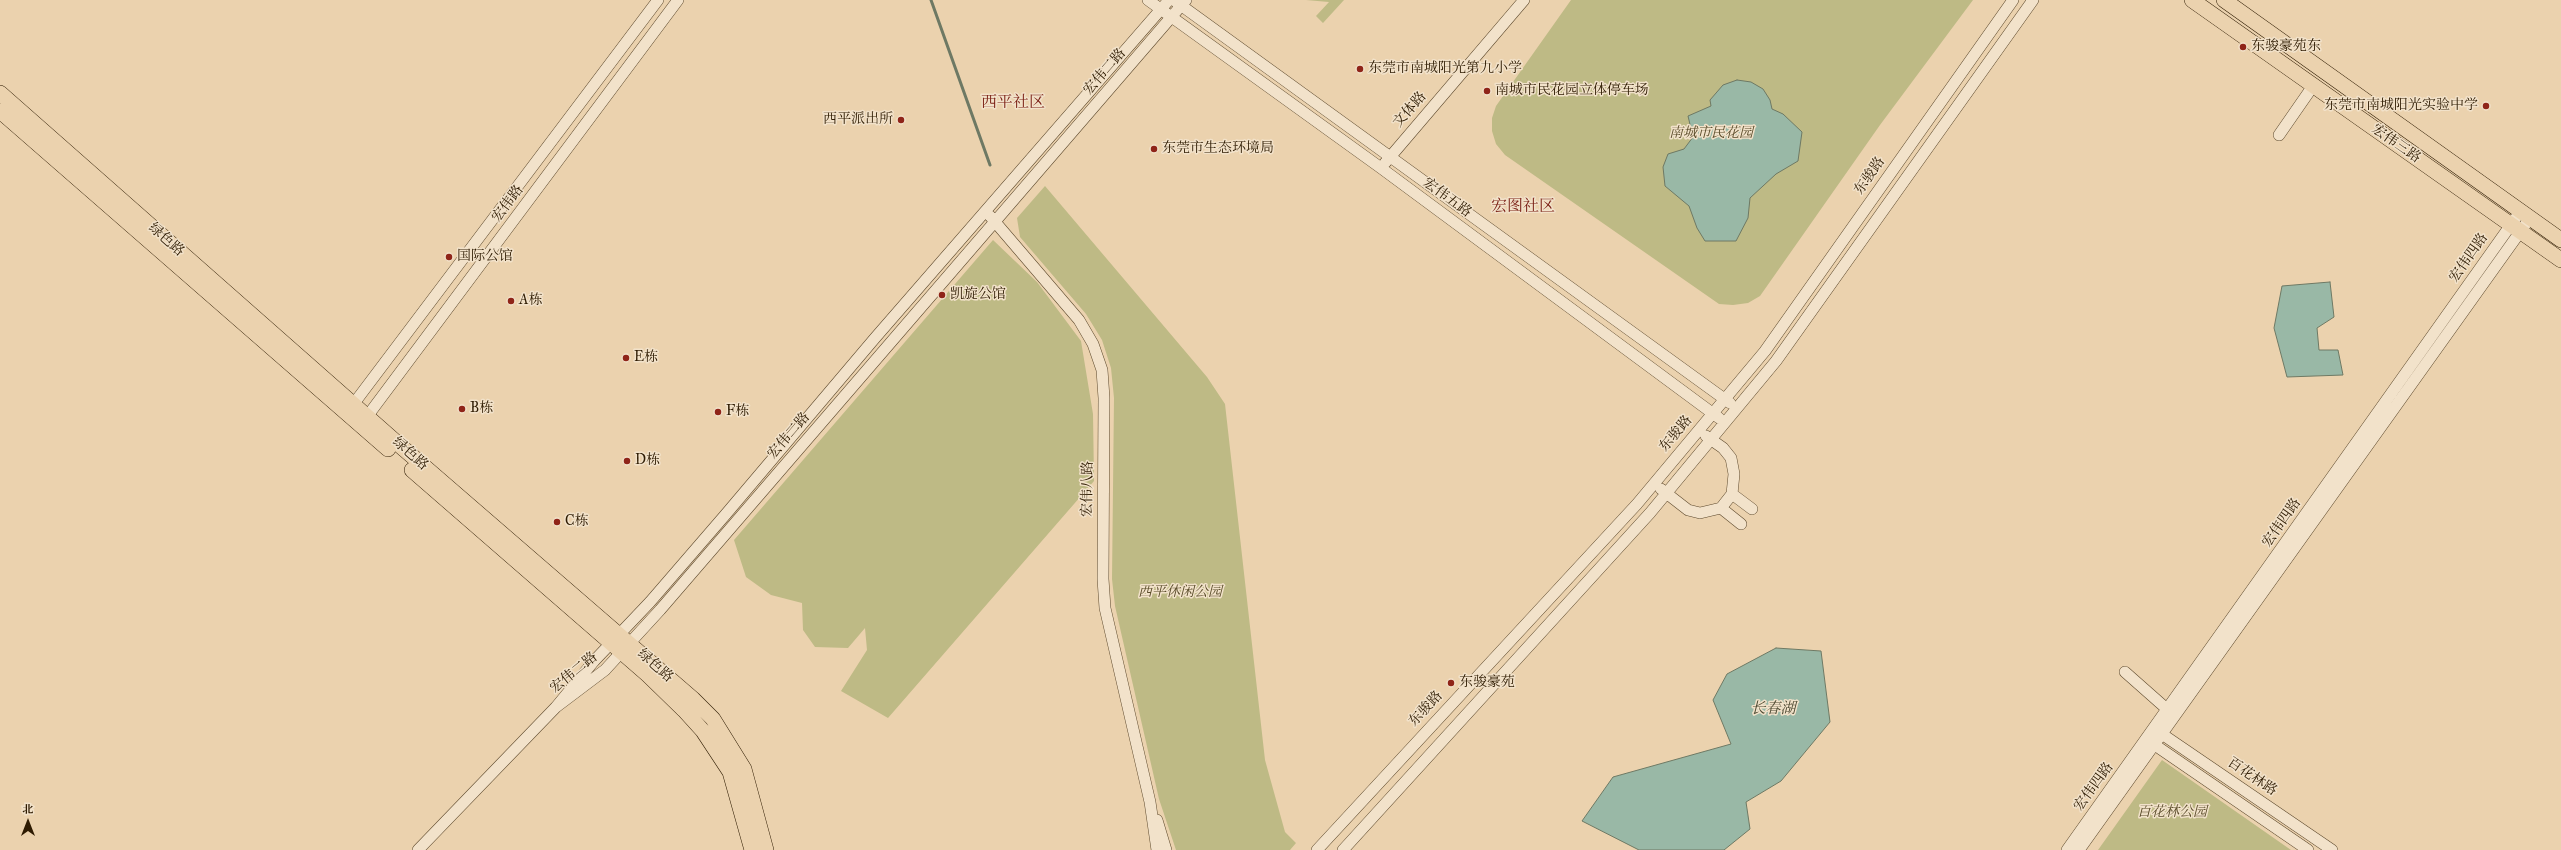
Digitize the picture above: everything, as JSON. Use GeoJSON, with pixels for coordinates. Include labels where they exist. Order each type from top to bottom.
{"type":"FeatureCollection","features":[{"type":"Feature","properties":{"kind":"main road","name":"宏伟三路"},"geometry":{"type":"LineString","coordinates":[[2192,0],[2561,260]]}},
{"type":"Feature","properties":{"kind":"main road","name":"宏伟三路"},"geometry":{"type":"LineString","coordinates":[[2224,0],[2561,240]]}},
{"type":"Feature","properties":{"kind":"main road","name":"绿色路"},"geometry":{"type":"LineString","coordinates":[[0,93],[350,409]]}},
{"type":"Feature","properties":{"kind":"main road","name":"绿色路"},"geometry":{"type":"LineString","coordinates":[[0,111],[364,421],[620,643],[693,698],[713,719],[729,741],[744,769],[766,850]]}},
{"type":"Feature","properties":{"kind":"main road","name":"绿色路"},"geometry":{"type":"LineString","coordinates":[[620,643],[684,710],[717,751],[730,772],[752,850]]}},
{"type":"Feature","properties":{"kind":"street","name":"宏伟路"},"geometry":{"type":"LineString","coordinates":[[350,409],[658,0]]}},
{"type":"Feature","properties":{"kind":"street","name":"宏伟路"},"geometry":{"type":"LineString","coordinates":[[364,421],[678,0]]}},
{"type":"Feature","properties":{"kind":"street","name":"宏伟五路"},"geometry":{"type":"LineString","coordinates":[[1148,0],[1165,4],[1173,16],[1726,422]]}},
{"type":"Feature","properties":{"kind":"street","name":"文体路"},"geometry":{"type":"LineString","coordinates":[[1381,168],[1524,0]]}},
{"type":"Feature","properties":{"kind":"street","name":"东骏路"},"geometry":{"type":"LineString","coordinates":[[1317,850],[1655,483],[1765,351],[2013,0]]}},
{"type":"Feature","properties":{"kind":"street"},"geometry":{"type":"LineString","coordinates":[[1343,850],[1666,493],[1738,408],[1776,361],[1865,238],[2033,0]]}},
{"type":"Feature","properties":{"kind":"street","name":"宏伟五路"},"geometry":{"type":"LineString","coordinates":[[1180,2],[1389,158],[1725,399]]}},
{"type":"Feature","properties":{"kind":"street","name":"宏伟二路"},"geometry":{"type":"LineString","coordinates":[[418,850],[620,643],[995,222],[1173,16],[1180,2]]}},
{"type":"Feature","properties":{"kind":"street","name":"宏伟二路"},"geometry":{"type":"LineString","coordinates":[[620,643],[685,561],[1165,4]]}},
{"type":"Feature","properties":{"kind":"street"},"geometry":{"type":"LineString","coordinates":[[2279,135],[2313,86]]}},
{"type":"Feature","properties":{"kind":"street","name":"宏伟八路"},"geometry":{"type":"LineString","coordinates":[[986,211],[1079,320],[1098,356],[1104,398],[1102,551],[1106,608],[1150,802],[1157,850]]}},
{"type":"Feature","properties":{"kind":"street","name":"宏伟四路"},"geometry":{"type":"LineString","coordinates":[[2158,732],[2168,710],[2525,215]]}},
{"type":"Feature","properties":{"kind":"street","name":"宏伟四路"},"geometry":{"type":"LineString","coordinates":[[2079,850],[2158,732],[2515,228]]}},
{"type":"Feature","properties":{"kind":"street"},"geometry":{"type":"LineString","coordinates":[[1725,399],[1738,408]]}},
{"type":"Feature","properties":{"kind":"street"},"geometry":{"type":"LineString","coordinates":[[1655,483],[1688,510],[1700,513],[1721,508],[1732,494],[1734,474],[1731,458],[1723,448],[1698,431]]}},
{"type":"Feature","properties":{"kind":"street"},"geometry":{"type":"LineString","coordinates":[[1732,494],[1752,509]]}},
{"type":"Feature","properties":{"kind":"street"},"geometry":{"type":"LineString","coordinates":[[1721,508],[1741,524]]}},
{"type":"Feature","properties":{"kind":"street"},"geometry":{"type":"LineString","coordinates":[[2125,672],[2168,710]]}},
{"type":"Feature","properties":{"kind":"street","name":"百花林路"},"geometry":{"type":"LineString","coordinates":[[2158,732],[2332,850]]}},
{"type":"Feature","properties":{"kind":"street","name":"宏伟四路"},"geometry":{"type":"LineString","coordinates":[[2067,850],[2151,742]]}},
{"type":"Feature","properties":{"kind":"street","name":"百花林路"},"geometry":{"type":"LineString","coordinates":[[2151,742],[2308,850]]}},
{"type":"Feature","properties":{"kind":"street","name":"宏伟八路"},"geometry":{"type":"LineString","coordinates":[[1150,802],[1166,850]]}},
{"type":"Feature","properties":{"kind":"green space"},"geometry":{"type":"Polygon","coordinates":[[[1306,0],[1344,0],[1323,23],[1316,16],[1329,2],[1306,0]]]}},
{"type":"Feature","properties":{"kind":"green space","name":"南城市民花园"},"geometry":{"type":"Polygon","coordinates":[[[1571,0],[1973,0],[1880,125],[1760,296],[1748,303],[1733,305],[1719,304],[1505,155],[1496,144],[1492,131],[1492,118],[1496,106],[1571,0]]]}},
{"type":"Feature","properties":{"kind":"green space","name":"西平休闲公园"},"geometry":{"type":"Polygon","coordinates":[[[1045,186],[1207,377],[1225,404],[1265,760],[1285,832],[1296,843],[1290,850],[1176,850],[1159,799],[1115,606],[1112,579],[1114,398],[1111,368],[1102,340],[1086,314],[1020,237],[1017,218],[1045,186]]]}},
{"type":"Feature","properties":{"kind":"green space"},"geometry":{"type":"Polygon","coordinates":[[[993,240],[1037,282],[1081,341],[1093,414],[1094,481],[888,718],[841,691],[867,650],[865,628],[848,648],[815,647],[803,630],[802,603],[771,595],[746,577],[734,540],[993,240]]]}},
{"type":"Feature","properties":{"kind":"green space","name":"百花林公园"},"geometry":{"type":"Polygon","coordinates":[[[2162,760],[2291,850],[2098,850],[2162,760]]]}},
{"type":"Feature","properties":{"kind":"water"},"geometry":{"type":"Polygon","coordinates":[[[1737,80],[1751,82],[1763,89],[1770,100],[1772,109],[1783,114],[1802,132],[1798,161],[1776,174],[1750,198],[1748,218],[1736,241],[1705,241],[1697,228],[1689,206],[1665,186],[1663,167],[1668,154],[1684,149],[1693,137],[1688,116],[1711,106],[1710,100],[1723,85],[1737,80]]]}},
{"type":"Feature","properties":{"kind":"water"},"geometry":{"type":"Polygon","coordinates":[[[2330,282],[2334,317],[2317,328],[2319,350],[2338,350],[2343,375],[2287,377],[2274,328],[2282,286],[2330,282]]]}},
{"type":"Feature","properties":{"kind":"water","name":"长春湖"},"geometry":{"type":"Polygon","coordinates":[[[1776,648],[1821,651],[1830,722],[1781,781],[1746,802],[1750,829],[1724,850],[1639,850],[1582,821],[1613,777],[1731,744],[1713,700],[1727,674],[1776,648]]]}},
{"type":"Feature","properties":{"kind":"waterway"},"geometry":{"type":"LineString","coordinates":[[931,0],[990,165]]}},
{"type":"Feature","properties":{"kind":"place","name":"东骏豪苑东"},"geometry":{"type":"Point","coordinates":[2243,47]}},
{"type":"Feature","properties":{"kind":"place","name":"东莞市南城阳光第九小学"},"geometry":{"type":"Point","coordinates":[1360,69]}},
{"type":"Feature","properties":{"kind":"place","name":"南城市民花园立体停车场"},"geometry":{"type":"Point","coordinates":[1487,91]}},
{"type":"Feature","properties":{"kind":"place","name":"东莞市南城阳光实验中学"},"geometry":{"type":"Point","coordinates":[2486,106]}},
{"type":"Feature","properties":{"kind":"place","name":"西平派出所"},"geometry":{"type":"Point","coordinates":[901,120]}},
{"type":"Feature","properties":{"kind":"place","name":"东莞市生态环境局"},"geometry":{"type":"Point","coordinates":[1154,149]}},
{"type":"Feature","properties":{"kind":"place","name":"国际公馆"},"geometry":{"type":"Point","coordinates":[449,257]}},
{"type":"Feature","properties":{"kind":"place","name":"凯旋公馆"},"geometry":{"type":"Point","coordinates":[942,295]}},
{"type":"Feature","properties":{"kind":"place","name":"A栋"},"geometry":{"type":"Point","coordinates":[511,301]}},
{"type":"Feature","properties":{"kind":"place","name":"E栋"},"geometry":{"type":"Point","coordinates":[626,358]}},
{"type":"Feature","properties":{"kind":"place","name":"B栋"},"geometry":{"type":"Point","coordinates":[462,409]}},
{"type":"Feature","properties":{"kind":"place","name":"F栋"},"geometry":{"type":"Point","coordinates":[718,412]}},
{"type":"Feature","properties":{"kind":"place","name":"D栋"},"geometry":{"type":"Point","coordinates":[627,461]}},
{"type":"Feature","properties":{"kind":"place","name":"C栋"},"geometry":{"type":"Point","coordinates":[557,522]}},
{"type":"Feature","properties":{"kind":"place","name":"东骏豪苑"},"geometry":{"type":"Point","coordinates":[1451,683]}},
{"type":"Feature","properties":{"kind":"district","name":"西平社区"},"geometry":{"type":"Point","coordinates":[1013,103]}},
{"type":"Feature","properties":{"kind":"district","name":"宏图社区"},"geometry":{"type":"Point","coordinates":[1523,207]}}]}
